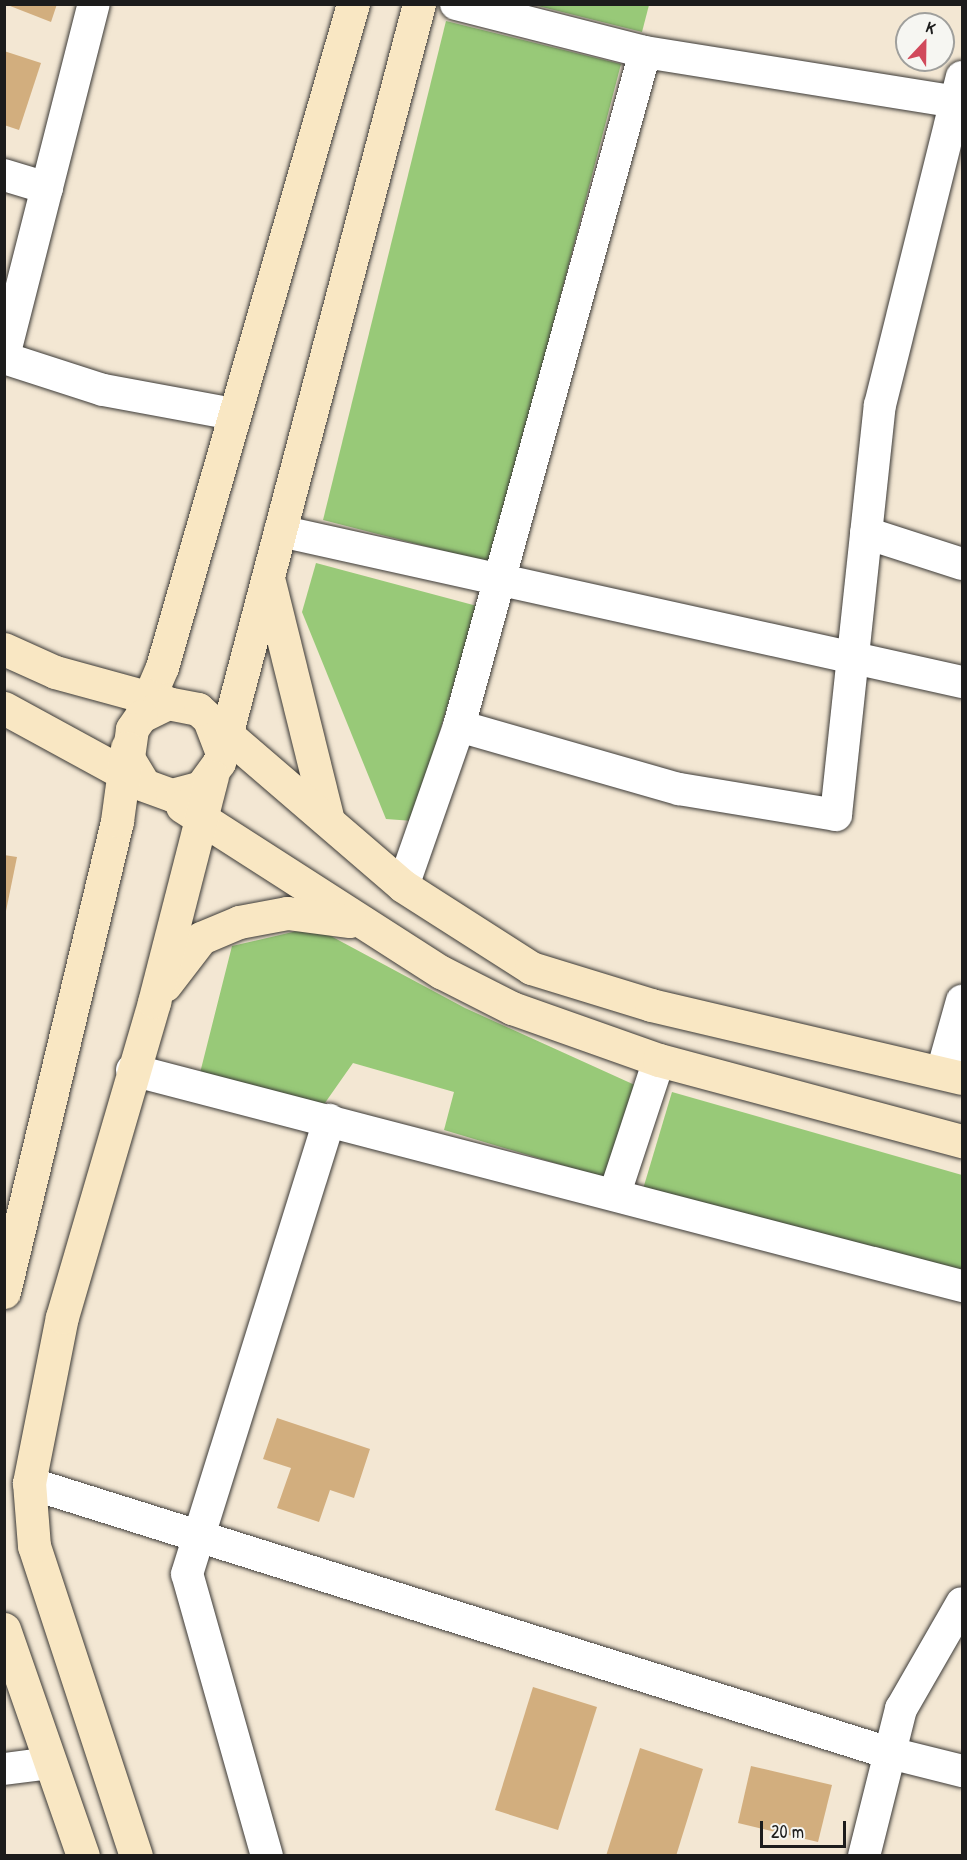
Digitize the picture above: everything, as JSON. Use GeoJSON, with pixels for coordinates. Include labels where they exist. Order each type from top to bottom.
{"type":"FeatureCollection","features":[{"type":"Feature","properties":{"kind":"main road"},"geometry":{"type":"LineString","coordinates":[[4,1292],[117,822],[144,744],[234,414],[353,4]]}},
{"type":"Feature","properties":{"kind":"main road"},"geometry":{"type":"LineString","coordinates":[[136,1856],[34,1546],[29,1483],[62,1317],[132,1070],[154,1002],[201,817],[216,744],[268,581],[419,4]]}},
{"type":"Feature","properties":{"kind":"main road"},"geometry":{"type":"LineString","coordinates":[[268,581],[327,816]]}},
{"type":"Feature","properties":{"kind":"main road"},"geometry":{"type":"LineString","coordinates":[[4,649],[54,672],[144,744],[187,794],[216,744]]}},
{"type":"Feature","properties":{"kind":"main road"},"geometry":{"type":"LineString","coordinates":[[4,708],[144,744],[201,817],[368,926],[513,1008],[659,1060],[963,1142]]}},
{"type":"Feature","properties":{"kind":"main road"},"geometry":{"type":"LineString","coordinates":[[144,744],[198,709],[216,744],[327,816],[403,886],[531,968],[651,1005],[952,1075]]}},
{"type":"Feature","properties":{"kind":"main road"},"geometry":{"type":"LineString","coordinates":[[154,1002],[201,938],[238,922],[318,913],[368,926]]}},
{"type":"Feature","properties":{"kind":"main road"},"geometry":{"type":"LineString","coordinates":[[4,1629],[83,1856]]}},
{"type":"Feature","properties":{"kind":"street"},"geometry":{"type":"LineString","coordinates":[[94,4],[4,357],[103,390],[234,414]]}},
{"type":"Feature","properties":{"kind":"street"},"geometry":{"type":"LineString","coordinates":[[456,4],[645,52],[959,90],[880,405],[836,815],[679,789],[459,726]]}},
{"type":"Feature","properties":{"kind":"street"},"geometry":{"type":"LineString","coordinates":[[403,886],[459,726],[645,52]]}},
{"type":"Feature","properties":{"kind":"street"},"geometry":{"type":"LineString","coordinates":[[4,175],[47,188]]}},
{"type":"Feature","properties":{"kind":"street"},"geometry":{"type":"LineString","coordinates":[[280,531],[963,682]]}},
{"type":"Feature","properties":{"kind":"street"},"geometry":{"type":"LineString","coordinates":[[866,533],[963,564]]}},
{"type":"Feature","properties":{"kind":"street"},"geometry":{"type":"LineString","coordinates":[[952,1075],[963,1001]]}},
{"type":"Feature","properties":{"kind":"street"},"geometry":{"type":"LineString","coordinates":[[615,1192],[659,1060]]}},
{"type":"Feature","properties":{"kind":"street"},"geometry":{"type":"LineString","coordinates":[[132,1070],[615,1192],[963,1286]]}},
{"type":"Feature","properties":{"kind":"street"},"geometry":{"type":"LineString","coordinates":[[267,1856],[188,1574],[198,1535],[329,1120]]}},
{"type":"Feature","properties":{"kind":"street"},"geometry":{"type":"LineString","coordinates":[[29,1483],[886,1752],[963,1771]]}},
{"type":"Feature","properties":{"kind":"street"},"geometry":{"type":"LineString","coordinates":[[864,1856],[886,1752],[901,1709],[963,1603]]}},
{"type":"Feature","properties":{"kind":"street"},"geometry":{"type":"LineString","coordinates":[[4,1769],[50,1763]]}},
{"type":"Feature","properties":{"kind":"green space"},"geometry":{"type":"Polygon","coordinates":[[[534,5],[649,5],[642,32],[534,5]]]}},
{"type":"Feature","properties":{"kind":"green space"},"geometry":{"type":"Polygon","coordinates":[[[446,21],[621,64],[491,563],[323,520],[446,21]]]}},
{"type":"Feature","properties":{"kind":"green space"},"geometry":{"type":"Polygon","coordinates":[[[316,563],[477,606],[413,821],[386,819],[302,612],[316,563]]]}},
{"type":"Feature","properties":{"kind":"green space"},"geometry":{"type":"Polygon","coordinates":[[[314,927],[465,1008],[637,1086],[605,1178],[444,1130],[454,1092],[353,1063],[320,1110],[200,1073],[232,946],[314,927]]]}},
{"type":"Feature","properties":{"kind":"green space"},"geometry":{"type":"Polygon","coordinates":[[[672,1092],[962,1175],[962,1275],[643,1189],[672,1092]]]}},
{"type":"Feature","properties":{"kind":"building"},"geometry":{"type":"Polygon","coordinates":[[[5,4],[57,4],[51,22],[5,4]]]}},
{"type":"Feature","properties":{"kind":"building"},"geometry":{"type":"Polygon","coordinates":[[[4,51],[41,63],[19,130],[4,125],[4,51]]]}},
{"type":"Feature","properties":{"kind":"building"},"geometry":{"type":"Polygon","coordinates":[[[4,855],[17,857],[6,911],[4,911],[4,855]]]}},
{"type":"Feature","properties":{"kind":"building"},"geometry":{"type":"Polygon","coordinates":[[[277,1418],[370,1449],[354,1498],[330,1490],[319,1522],[277,1508],[291,1468],[263,1459],[277,1418]]]}},
{"type":"Feature","properties":{"kind":"building"},"geometry":{"type":"Polygon","coordinates":[[[533,1687],[597,1707],[558,1830],[495,1810],[533,1687]]]}},
{"type":"Feature","properties":{"kind":"building"},"geometry":{"type":"Polygon","coordinates":[[[640,1748],[703,1769],[676,1856],[606,1856],[640,1748]]]}},
{"type":"Feature","properties":{"kind":"building"},"geometry":{"type":"Polygon","coordinates":[[[751,1766],[832,1785],[818,1842],[738,1823],[751,1766]]]}}]}
